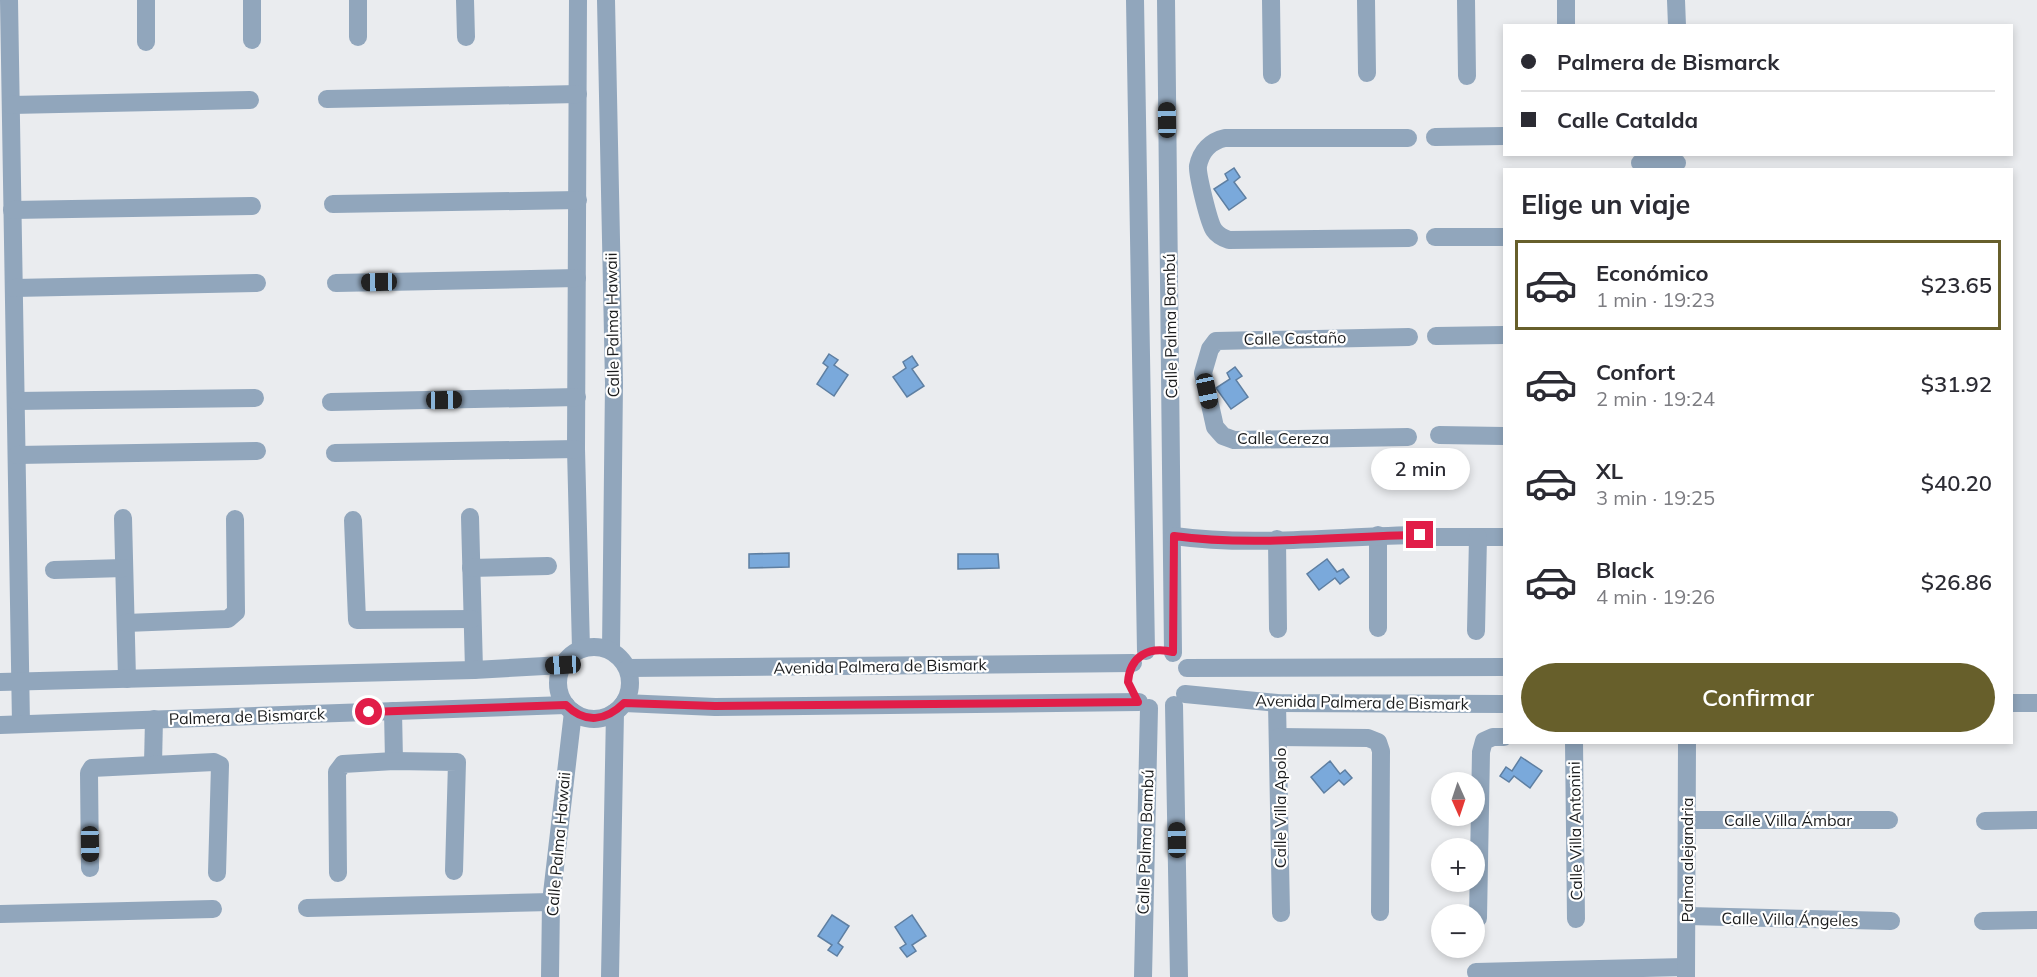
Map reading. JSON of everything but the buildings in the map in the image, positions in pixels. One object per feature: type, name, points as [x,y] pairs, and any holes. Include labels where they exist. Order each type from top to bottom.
[{"type":"street","points":[[9,0],[21,724]]},
{"type":"street","points":[[146,0],[146,42]]},
{"type":"street","points":[[252,0],[252,39]]},
{"type":"street","points":[[357,0],[358,37]]},
{"type":"street","points":[[465,0],[466,37]]},
{"type":"street","name":"Calle Palma Hawaii","points":[[578,0],[576,449],[581,649]]},
{"type":"street","name":"Calle Palma Hawaii","points":[[606,0],[614,383],[611,650]]},
{"type":"street","name":"Calle Palma Bambú","points":[[1135,0],[1139,657]]},
{"type":"street","name":"Calle Palma Bambú","points":[[1166,0],[1174,536],[1173,652]]},
{"type":"street","points":[[1271,0],[1272,75]]},
{"type":"street","points":[[1366,0],[1367,74]]},
{"type":"street","points":[[1466,0],[1467,76]]},
{"type":"street","points":[[1566,0],[1566,24]]},
{"type":"street","points":[[1676,0],[1677,24]]},
{"type":"street","points":[[327,99],[578,94]]},
{"type":"street","points":[[11,105],[250,100]]},
{"type":"street","points":[[1435,137],[1503,136]]},
{"type":"street","points":[[1408,138],[1225,138],[1214,140],[1207,147],[1197,167],[1212,228],[1219,236],[1229,240],[1409,238]]},
{"type":"street","points":[[1639,162],[1677,162]]},
{"type":"street","points":[[1168,167],[1197,167]]},
{"type":"street","points":[[333,204],[578,200]]},
{"type":"street","points":[[12,210],[252,206]]},
{"type":"street","points":[[1435,237],[1503,237]]},
{"type":"street","points":[[336,283],[577,278]]},
{"type":"street","points":[[14,288],[257,283]]},
{"type":"street","points":[[1436,336],[1503,335]]},
{"type":"street","name":"Calle Castaño","points":[[1203,373],[1209,349],[1216,341],[1409,337]]},
{"type":"street","points":[[1170,373],[1203,373]]},
{"type":"street","name":"Calle Cereza","points":[[1203,373],[1215,427],[1223,436],[1234,440],[1408,437]]},
{"type":"street","points":[[331,402],[577,397]]},
{"type":"street","points":[[16,401],[255,398]]},
{"type":"street","points":[[1439,435],[1503,436]]},
{"type":"street","points":[[335,453],[576,449]]},
{"type":"street","points":[[17,455],[257,451]]},
{"type":"street","points":[[470,517],[474,670]]},
{"type":"street","points":[[123,518],[127,679]]},
{"type":"street","points":[[126,623],[233,617],[236,612],[235,519]]},
{"type":"street","points":[[353,520],[357,620],[472,619]]},
{"type":"street","points":[[1174,536],[1194,539],[1378,536],[1503,537]]},
{"type":"street","points":[[1378,536],[1378,628]]},
{"type":"street","points":[[1476,630],[1478,537]]},
{"type":"street","points":[[1277,539],[1278,629]]},
{"type":"street","points":[[471,568],[548,566]]},
{"type":"street","points":[[54,570],[124,568]]},
{"type":"street","points":[[610,977],[620,708],[631,680],[628,668],[611,650],[596,646],[581,649],[570,656],[563,665],[559,686],[570,709],[594,719],[620,708],[715,706],[1144,705],[1162,709],[1179,699],[1188,681],[1187,668],[1173,652],[1160,649],[1139,657],[1128,682],[1144,705]]},
{"type":"street","name":"Avenida Palmera de Bismark","points":[[628,668],[1139,657]]},
{"type":"street","points":[[0,682],[474,670],[563,665]]},
{"type":"street","name":"Avenida Palmera de Bismark","points":[[1187,668],[1503,667]]},
{"type":"street","name":"Calle Palma Bambú","points":[[1179,699],[1179,977]]},
{"type":"street","name":"Avenida Palmera de Bismark","points":[[1179,699],[1277,703],[1503,704]]},
{"type":"street","name":"Calle Villa Apolo","points":[[1277,703],[1281,913]]},
{"type":"street","points":[[2013,704],[2037,703]]},
{"type":"street","name":"Calle Palma Bambú","points":[[1143,977],[1144,705]]},
{"type":"street","name":"Calle Palma Hawaii","points":[[550,977],[551,902],[570,709]]},
{"type":"street","name":"Palmera de Bismarck","points":[[0,725],[393,711],[570,709]]},
{"type":"street","points":[[393,711],[394,761]]},
{"type":"street","points":[[153,764],[154,719]]},
{"type":"street","points":[[1279,737],[1368,738],[1378,742],[1381,752],[1380,912]]},
{"type":"street","points":[[1478,904],[1481,752],[1484,741],[1493,737],[1503,737]]},
{"type":"street","name":"Calle Villa Antonini","points":[[1574,744],[1576,919]]},
{"type":"street","name":"Palma alejandria","points":[[1686,972],[1687,744]]},
{"type":"street","points":[[338,873],[336,772],[343,764],[394,761],[457,762],[454,871]]},
{"type":"street","points":[[90,868],[89,773],[92,768],[214,762],[220,765],[217,873]]},
{"type":"street","name":"Calle Villa Ámbar","points":[[1687,820],[1889,820]]},
{"type":"street","points":[[1985,821],[2037,820]]},
{"type":"street","points":[[307,908],[551,902]]},
{"type":"street","points":[[0,914],[213,909]]},
{"type":"street","name":"Calle Villa Ángeles","points":[[1688,916],[1892,921]]},
{"type":"street","points":[[1983,921],[2037,920]]},
{"type":"street","points":[[1476,972],[1686,972]]},
{"type":"water","points":[[1234,168],[1240,177],[1234,182],[1246,198],[1229,210],[1214,189],[1228,180],[1225,174]]},
{"type":"water","points":[[829,354],[838,360],[834,365],[848,375],[834,396],[817,384],[828,367],[823,363]]},
{"type":"water","points":[[912,356],[918,365],[912,369],[924,386],[907,397],[893,377],[906,368],[903,362]]},
{"type":"water","points":[[1235,367],[1242,376],[1236,380],[1248,397],[1231,409],[1216,388],[1230,379],[1227,373]]},
{"type":"water","points":[[789,553],[789,567],[749,568],[749,554]]},
{"type":"water","points":[[958,554],[998,554],[999,568],[958,569]]},
{"type":"water","points":[[1327,559],[1337,572],[1343,569],[1349,577],[1340,584],[1335,578],[1319,590],[1307,574]]},
{"type":"water","points":[[1521,757],[1542,771],[1530,788],[1514,776],[1509,782],[1500,776],[1506,767],[1512,771]]},
{"type":"water","points":[[1330,761],[1340,774],[1345,770],[1352,778],[1344,785],[1339,780],[1324,793],[1311,777]]},
{"type":"water","points":[[832,915],[849,926],[838,943],[843,947],[837,956],[828,950],[832,945],[818,936]]},
{"type":"water","points":[[912,915],[926,936],[912,945],[916,951],[907,957],[900,948],[906,944],[895,927]]},
{"type":"route","points":[[369,712],[566,705],[573,712],[594,719],[615,712],[624,703],[715,706],[1138,702],[1128,682],[1132,663],[1146,651],[1160,649],[1173,652],[1174,536],[1194,539],[1277,539],[1420,535]]}]
